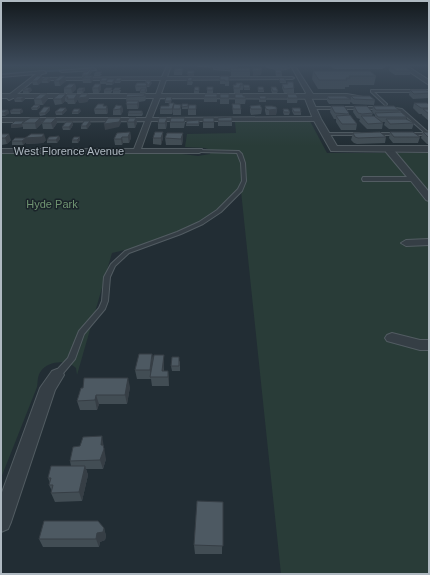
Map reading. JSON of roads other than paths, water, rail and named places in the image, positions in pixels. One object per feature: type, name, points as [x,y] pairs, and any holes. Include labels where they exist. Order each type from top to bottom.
[{"type":"street","points":[[1,104],[15,93]]},
{"type":"street","points":[[137,150],[158,93]]},
{"type":"street","points":[[301,93],[307,96],[317,119],[334,150],[429,149]]},
{"type":"street","points":[[307,96],[310,94],[309,93]]},
{"type":"street","points":[[1,96],[360,97]]},
{"type":"street","points":[[1,120],[317,119]]},
{"type":"street","points":[[389,150],[429,198]]},
{"type":"street","name":"West Florence Avenue","points":[[1,151],[199,151]]},
{"type":"street","points":[[366,179],[413,178]]},
{"type":"street","points":[[406,242],[429,242]]},
{"type":"street","points":[[392,338],[420,345],[429,345]]},
{"type":"street","points":[[1,522],[48,388],[57,375]]},
{"type":"lane","points":[[374,93],[386,105]]},
{"type":"lane","points":[[312,108],[399,109],[428,134]]},
{"type":"lane","points":[[325,134],[365,134]]},
{"type":"lane","points":[[372,134],[428,134]]},
{"type":"lane","points":[[57,375],[71,359],[81,333],[102,309],[105,301],[107,277],[116,262],[128,252],[163,240],[201,223],[219,211],[241,188],[245,174],[239,153],[229,151],[199,151]]},
{"type":"park label","name":"Hyde Park","points":[[52,204]]}]
